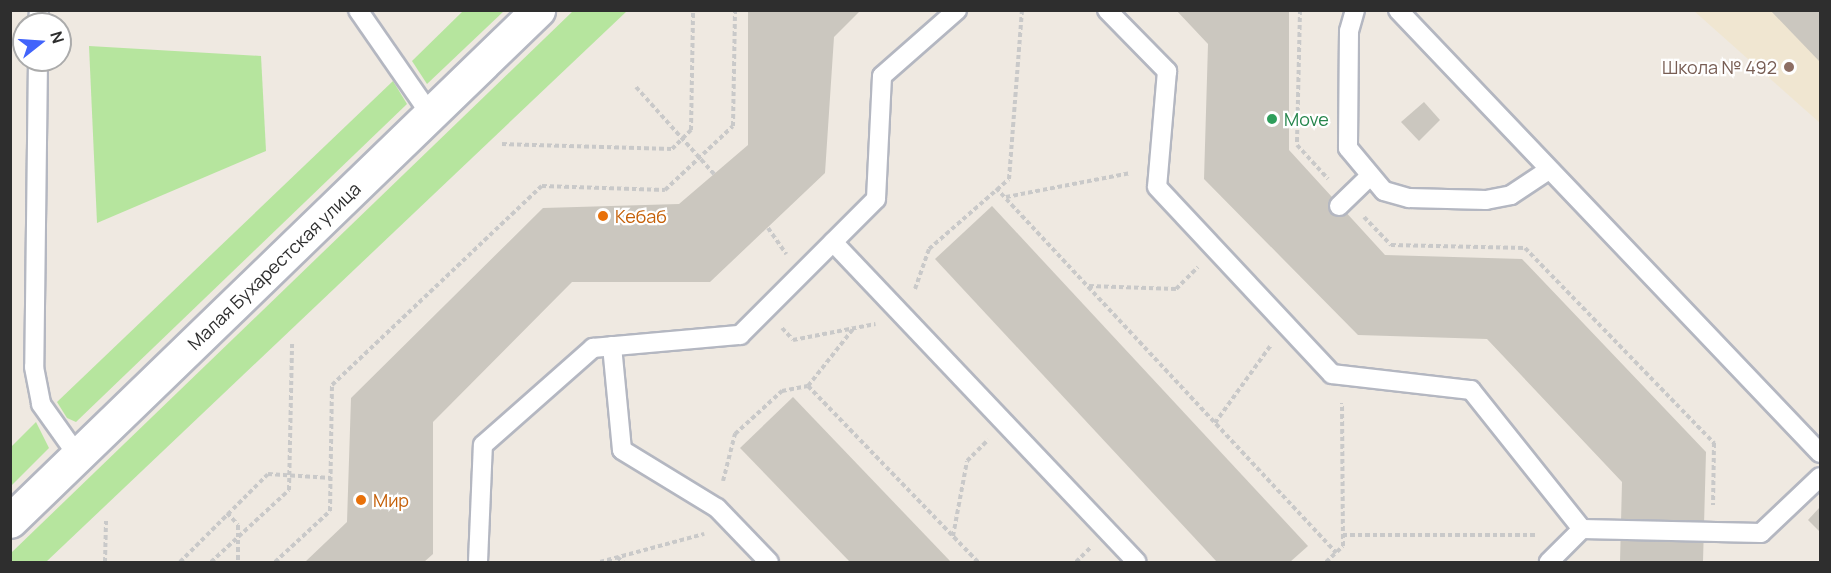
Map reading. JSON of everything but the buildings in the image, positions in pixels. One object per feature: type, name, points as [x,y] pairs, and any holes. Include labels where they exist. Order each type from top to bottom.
[{"type":"street","name":"Малая Бухарестская улица","points":[[10,521],[538,10]]},
{"type":"lane","points":[[358,10],[430,114]]},
{"type":"lane","points":[[478,562],[483,445],[593,348],[740,335],[876,199],[882,76],[957,10]]},
{"type":"lane","points":[[1107,10],[1167,71],[1156,187],[1332,374],[1471,390],[1579,532]]},
{"type":"lane","points":[[1355,10],[1349,31],[1346,133],[1355,162],[1369,177],[1396,196],[1486,200],[1512,195],[1547,171]]},
{"type":"lane","points":[[1398,10],[1547,171],[1821,453]]},
{"type":"lane","points":[[38,72],[34,367],[41,404],[78,456]]},
{"type":"lane","points":[[1343,202],[1369,177]]},
{"type":"lane","points":[[833,242],[1137,562]]},
{"type":"lane","points":[[612,346],[622,450],[717,508],[769,562]]},
{"type":"lane","points":[[1549,562],[1579,532],[1761,533],[1821,477]]},
{"type":"path","points":[[502,144],[672,149],[691,130],[693,10]]},
{"type":"path","points":[[275,562],[330,511],[332,385],[542,186],[665,190],[733,126],[735,10]]},
{"type":"path","points":[[766,309],[793,340],[906,318],[928,249],[1009,179],[1022,10]]},
{"type":"path","points":[[1300,10],[1297,146],[1343,202],[1391,245],[1525,248],[1714,443],[1712,533]]},
{"type":"path","points":[[636,87],[714,174]]},
{"type":"path","points":[[1005,197],[1158,168]]},
{"type":"path","points":[[996,188],[1336,553]]},
{"type":"path","points":[[1088,286],[1176,289],[1215,249]]},
{"type":"path","points":[[1215,423],[1286,325]]},
{"type":"path","points":[[717,508],[735,434],[782,391],[808,386],[854,328]]},
{"type":"path","points":[[211,562],[289,490],[292,344]]},
{"type":"path","points":[[1326,562],[1336,553],[1343,535],[1342,376]]},
{"type":"path","points":[[808,386],[978,562]]},
{"type":"path","points":[[953,536],[967,461],[1005,423]]},
{"type":"path","points":[[180,562],[268,474],[331,478]]},
{"type":"path","points":[[227,513],[238,525],[238,562]]},
{"type":"path","points":[[105,562],[106,521]]},
{"type":"path","points":[[600,562],[734,527]]},
{"type":"path","points":[[1343,535],[1579,532]]},
{"type":"path","points":[[617,557],[623,562]]},
{"type":"shaded area","name":"Школа № 492","points":[[1694,11],[1820,11],[1820,123]]},
{"type":"green space","points":[[463,11],[504,11],[427,84],[412,61]]},
{"type":"green space","points":[[573,11],[627,11],[46,562],[11,562],[11,553]]},
{"type":"green space","points":[[89,46],[261,56],[266,151],[97,223]]},
{"type":"green space","points":[[393,81],[407,104],[76,422],[67,418],[57,402]]},
{"type":"green space","points":[[36,422],[49,448],[11,486],[11,447]]},
{"type":"place","name":"Школа № 492","points":[[1789,67]]},
{"type":"place","name":"Move","points":[[1272,119]]},
{"type":"place","name":"Кебаб","points":[[603,216]]},
{"type":"place","name":"Мир","points":[[361,500]]}]
